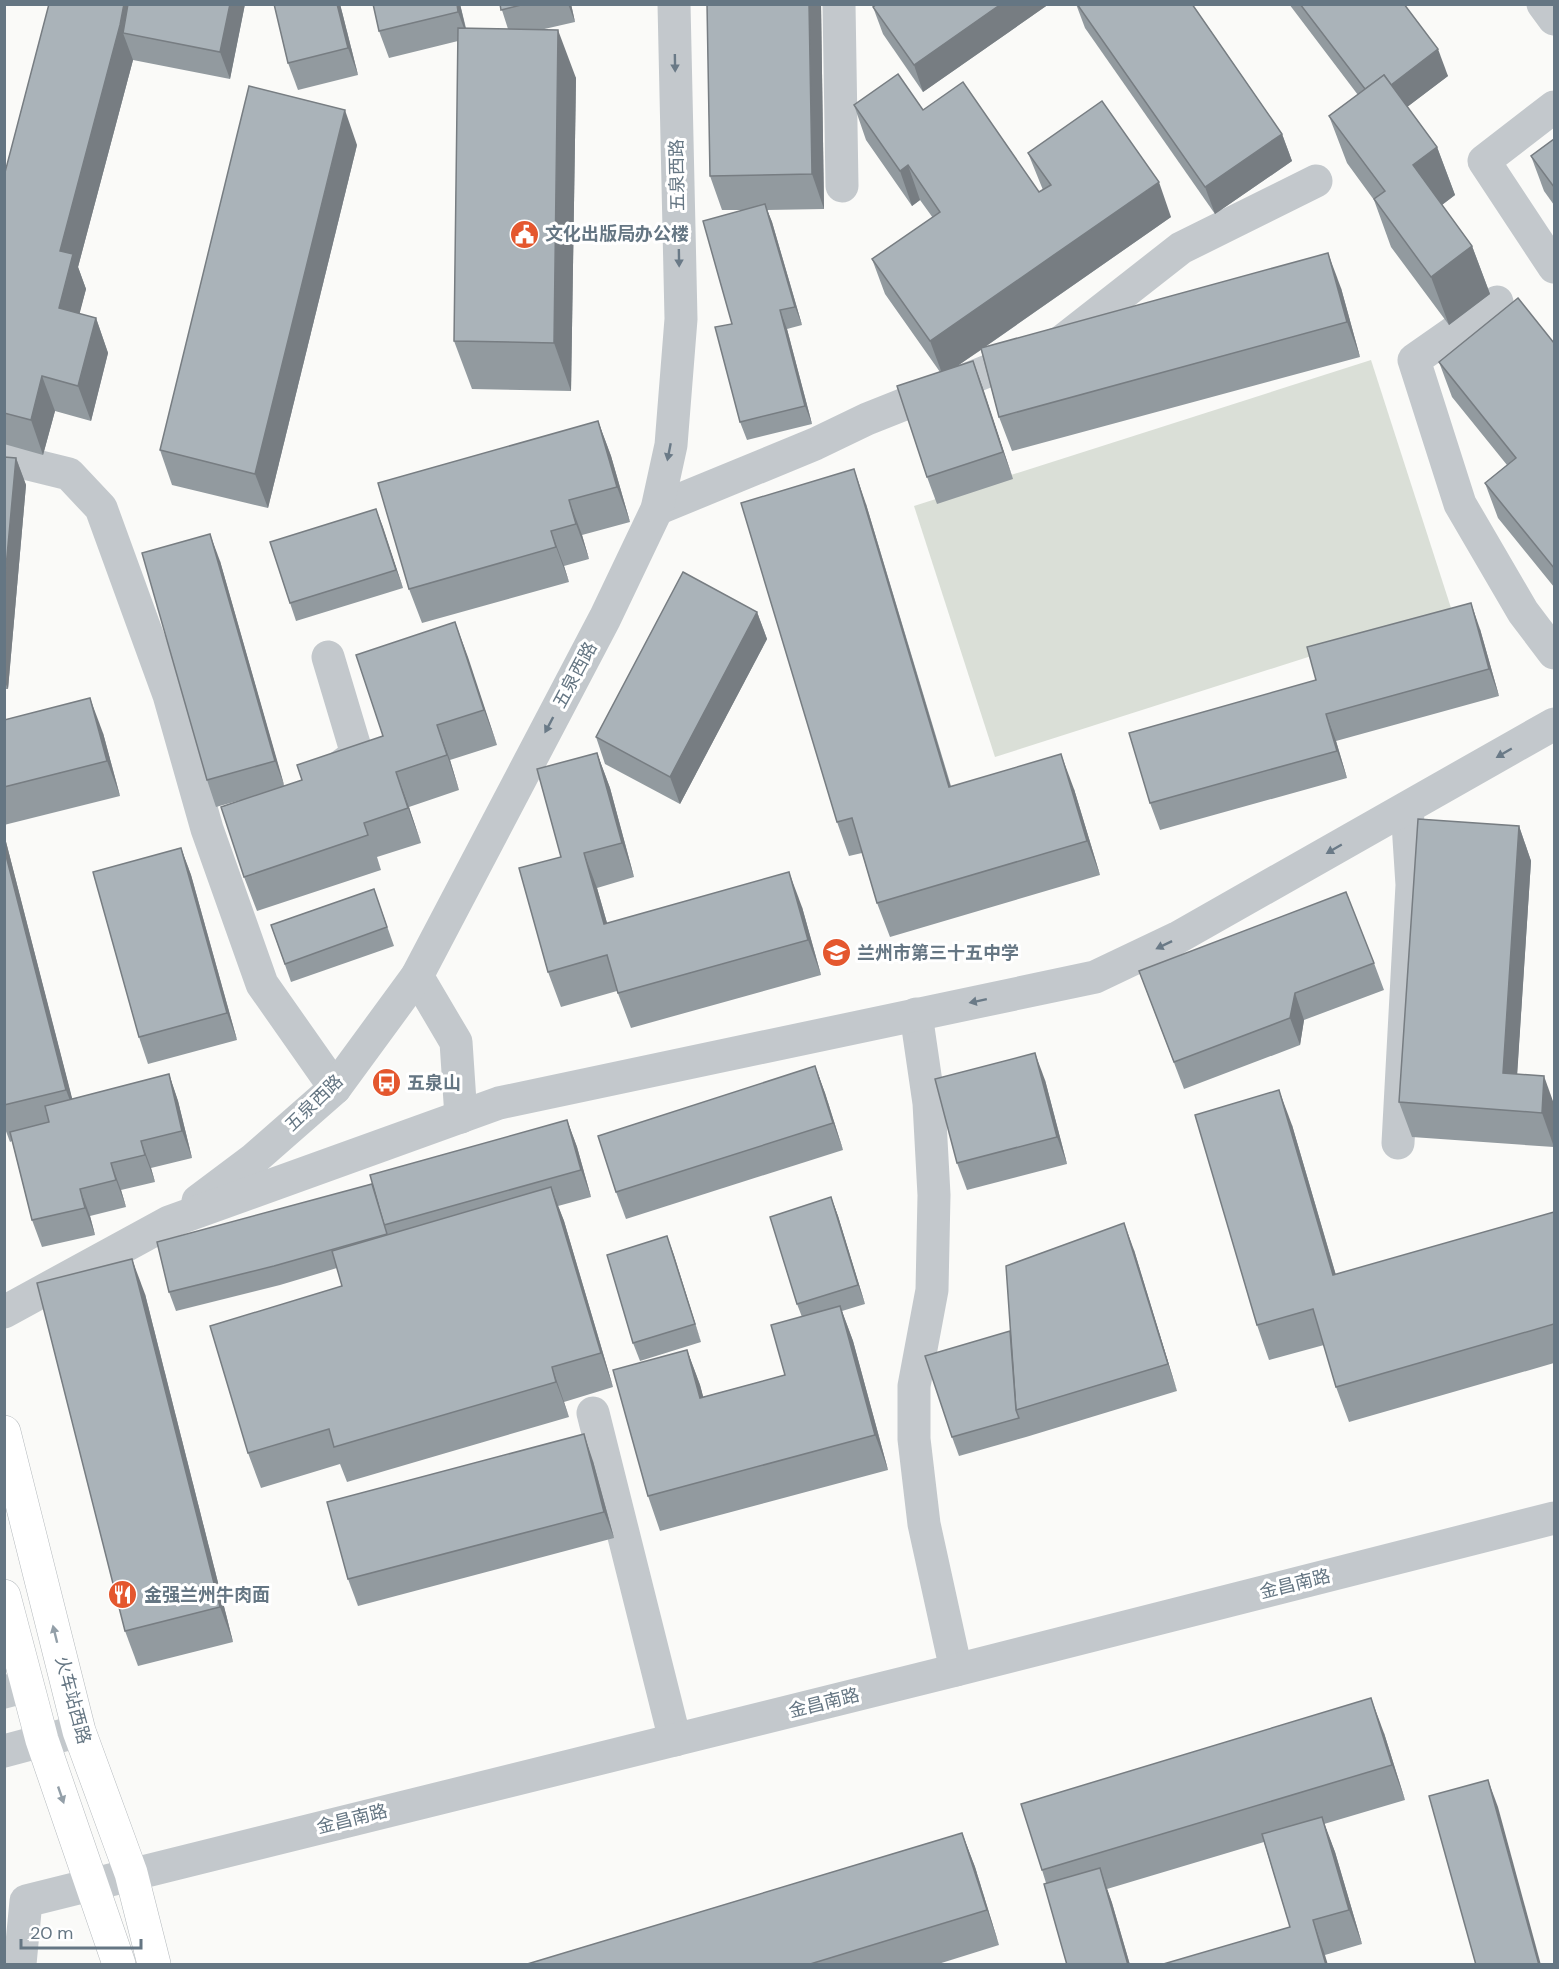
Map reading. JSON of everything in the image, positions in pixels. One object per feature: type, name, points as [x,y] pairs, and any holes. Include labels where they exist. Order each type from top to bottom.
[{"type":"main road","name":"火车站西路","points":[[4,1432],[79,1731],[131,1873],[153,1960]]},
{"type":"main road","points":[[4,1596],[16,1689],[42,1740],[120,1965]]},
{"type":"street","name":"五泉西路","points":[[169,1222],[254,1159],[335,1088],[417,976],[605,618],[657,509],[671,445],[681,319],[674,4]]},
{"type":"street","points":[[839,4],[842,186]]},
{"type":"street","points":[[1543,4],[1554,19]]},
{"type":"street","points":[[1554,107],[1484,161],[1554,267]]},
{"type":"street","points":[[657,509],[815,444],[867,419],[1061,342],[1181,248],[1316,181]]},
{"type":"street","points":[[1497,302],[1414,360],[1460,504],[1523,612],[1554,653]]},
{"type":"street","points":[[4,458],[69,474],[101,508],[169,695],[207,829],[262,984],[335,1088]]},
{"type":"street","points":[[304,795],[357,754],[328,657]]},
{"type":"street","points":[[4,1312],[169,1222],[499,1103],[1095,977],[1178,938],[1554,724]]},
{"type":"street","points":[[1398,1143],[1412,885],[1407,808]]},
{"type":"street","points":[[207,829],[241,820]]},
{"type":"street","points":[[417,976],[456,1042],[462,1117]]},
{"type":"street","points":[[916,1014],[929,1103],[934,1195],[932,1290],[914,1386],[914,1439],[924,1524],[956,1670]]},
{"type":"street","points":[[593,1413],[675,1740]]},
{"type":"street","name":"金昌南路","points":[[20,1965],[26,1900],[956,1670],[1554,1518]]},
{"type":"street","points":[[4,1751],[79,1731]]},
{"type":"street","points":[[120,1965],[153,1960]]},
{"type":"shaded area","points":[[1371,360],[1452,611],[995,757],[914,506]]},
{"type":"building","points":[[49,4],[124,4],[60,251],[73,254],[59,308],[96,318],[78,386],[42,376],[31,420],[4,413],[4,176]]},
{"type":"building","points":[[128,4],[230,4],[220,52],[123,33]]},
{"type":"building","points":[[274,4],[337,4],[348,48],[288,63]]},
{"type":"building","points":[[373,4],[457,4],[458,12],[379,31]]},
{"type":"building","points":[[500,4],[525,4],[501,10]]},
{"type":"building","points":[[707,4],[809,4],[812,174],[710,176]]},
{"type":"building","points":[[877,4],[1001,4],[914,65],[873,7]]},
{"type":"building","points":[[1077,4],[1192,4],[1282,134],[1205,187]]},
{"type":"building","points":[[1300,4],[1404,4],[1438,49],[1391,85],[1384,75],[1365,89]]},
{"type":"building","name":"文化出版局办公楼","points":[[458,28],[558,30],[554,343],[454,341]]},
{"type":"building","points":[[898,74],[923,110],[963,82],[1039,192],[1051,185],[1028,153],[1102,101],[1159,182],[930,341],[872,259],[940,212],[908,165],[900,171],[854,105]]},
{"type":"building","points":[[1384,75],[1437,147],[1413,165],[1472,246],[1431,277],[1374,199],[1385,191],[1329,116]]},
{"type":"building","points":[[249,86],[345,110],[255,474],[160,450]]},
{"type":"building","points":[[1554,139],[1554,187],[1531,156]]},
{"type":"building","points":[[765,204],[795,307],[780,310],[805,406],[740,422],[715,327],[732,324],[703,221]]},
{"type":"building","points":[[1328,253],[1347,322],[999,417],[981,348]]},
{"type":"building","points":[[1518,298],[1554,343],[1554,568],[1485,483],[1516,458],[1439,362]]},
{"type":"building","points":[[973,361],[1003,452],[927,477],[897,386]]},
{"type":"building","points":[[598,421],[617,487],[569,500],[576,524],[551,531],[556,547],[409,589],[378,483]]},
{"type":"building","points":[[4,457],[16,458],[4,589]]},
{"type":"building","points":[[854,469],[949,787],[1061,754],[1087,841],[877,903],[852,818],[837,822],[741,503]]},
{"type":"building","points":[[376,509],[396,570],[290,603],[270,542]]},
{"type":"building","points":[[210,534],[275,761],[207,780],[142,553]]},
{"type":"building","points":[[683,572],[757,612],[670,777],[596,737]]},
{"type":"building","points":[[1471,603],[1489,669],[1326,714],[1337,751],[1150,803],[1129,733],[1316,680],[1307,647]]},
{"type":"building","points":[[455,622],[484,710],[437,725],[447,755],[396,772],[408,808],[364,823],[368,835],[244,877],[221,807],[302,780],[297,765],[383,736],[356,655]]},
{"type":"building","points":[[90,698],[107,761],[4,787],[4,720]]},
{"type":"building","points":[[597,753],[622,843],[584,853],[604,924],[789,872],[808,940],[618,993],[607,955],[548,972],[519,868],[561,857],[537,769]]},
{"type":"building","points":[[1418,819],[1519,826],[1503,1073],[1544,1076],[1542,1113],[1399,1102]]},
{"type":"building","points":[[4,848],[66,1090],[4,1105]]},
{"type":"building","points":[[181,848],[227,1013],[139,1037],[93,872]]},
{"type":"building","points":[[374,889],[387,927],[285,964],[271,925]]},
{"type":"building","points":[[1346,892],[1374,963],[1295,993],[1290,1018],[1174,1062],[1139,971]]},
{"type":"building","points":[[1035,1053],[1057,1137],[957,1163],[935,1079]]},
{"type":"building","points":[[815,1066],[833,1123],[616,1192],[598,1136]]},
{"type":"building","points":[[169,1074],[182,1131],[141,1141],[145,1155],[111,1163],[116,1180],[80,1189],[85,1208],[32,1220],[10,1132],[49,1122],[45,1106]]},
{"type":"building","points":[[1279,1090],[1333,1275],[1554,1212],[1554,1324],[1336,1387],[1313,1309],[1257,1325],[1195,1115]]},
{"type":"building","points":[[567,1120],[581,1170],[384,1225],[370,1175]]},
{"type":"building","points":[[372,1184],[387,1234],[274,1266],[169,1292],[157,1242]]},
{"type":"building","points":[[551,1187],[601,1353],[552,1367],[556,1382],[334,1447],[329,1429],[248,1453],[210,1326],[342,1286],[332,1251]]},
{"type":"building","points":[[831,1197],[858,1285],[797,1304],[770,1217]]},
{"type":"building","points":[[1124,1223],[1168,1364],[1016,1410],[1006,1266]]},
{"type":"building","points":[[667,1236],[695,1324],[633,1343],[607,1255]]},
{"type":"building","points":[[132,1259],[220,1607],[125,1631],[37,1283]]},
{"type":"building","points":[[840,1306],[875,1435],[648,1496],[613,1370],[687,1350],[700,1398],[785,1375],[771,1325]]},
{"type":"building","points":[[1010,1331],[1016,1410],[1019,1418],[952,1437],[925,1356]]},
{"type":"building","points":[[584,1434],[604,1512],[348,1579],[327,1502]]},
{"type":"building","points":[[1371,1698],[1392,1765],[1042,1870],[1021,1804]]},
{"type":"building","points":[[1488,1780],[1539,1965],[1476,1965],[1429,1796]]},
{"type":"building","points":[[1322,1817],[1349,1910],[1313,1920],[1326,1965],[1160,1965],[1290,1927],[1262,1834]]},
{"type":"building","points":[[962,1833],[987,1910],[807,1965],[524,1965]]},
{"type":"building","points":[[1100,1868],[1128,1965],[1067,1965],[1044,1884]]},
{"type":"place","name":"文化出版局办公楼","points":[[524,234]]},
{"type":"place","name":"兰州市第三十五中学","points":[[836,953]]},
{"type":"place","name":"五泉山","points":[[386,1083]]},
{"type":"place","name":"金强兰州牛肉面","points":[[123,1595]]}]
